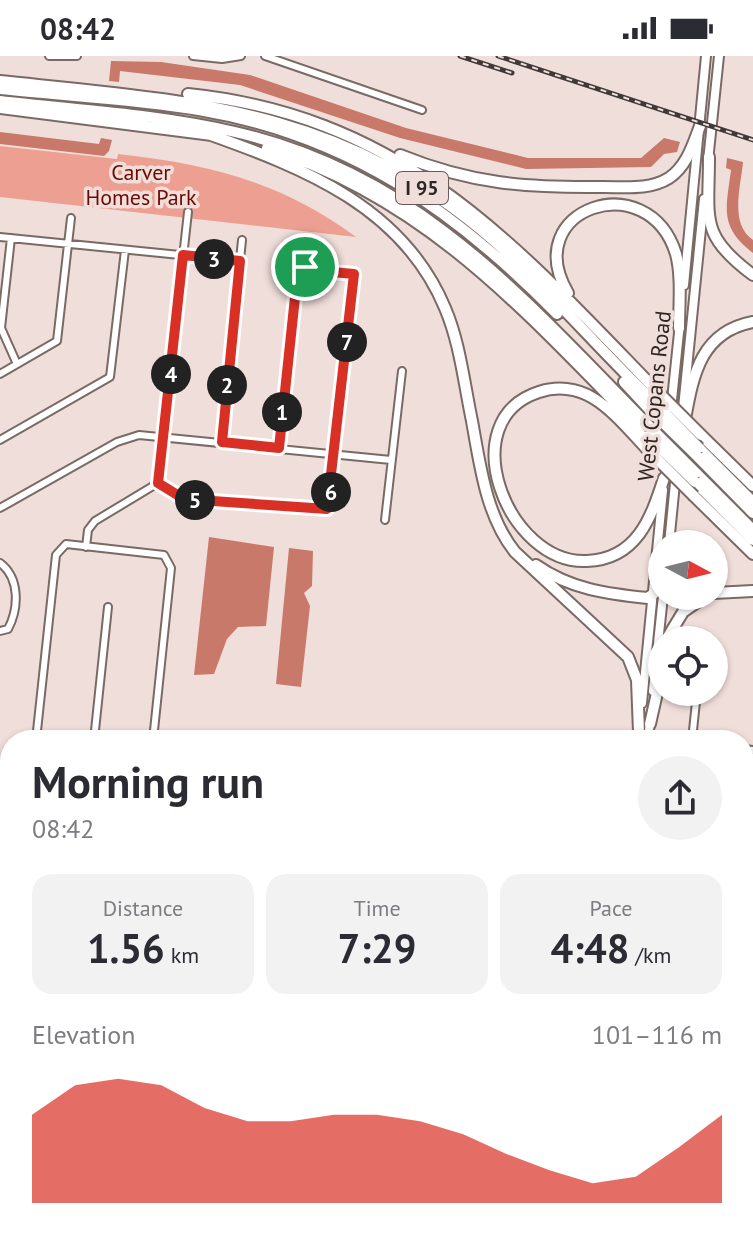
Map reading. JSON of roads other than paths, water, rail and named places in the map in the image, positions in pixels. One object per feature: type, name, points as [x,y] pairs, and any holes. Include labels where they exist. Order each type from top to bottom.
[{"type":"highway","name":"I 95","points":[[0,81],[209,104],[273,119],[351,149],[402,175],[449,206],[500,247],[651,405],[753,502]]},
{"type":"highway","points":[[0,89],[217,113],[289,133],[358,161],[424,198],[484,243],[651,405]]},
{"type":"highway","points":[[126,94],[163,92],[227,99],[290,113],[457,176],[508,186],[642,187],[662,182],[682,166],[700,126]]},
{"type":"highway","points":[[0,101],[227,130],[289,147],[365,180],[428,218],[472,250],[649,431]]},
{"type":"highway","name":"I 95","points":[[0,108],[208,134],[270,149],[330,172],[425,225],[495,282],[649,431],[753,540]]},
{"type":"highway","points":[[331,129],[401,163],[465,204],[517,248],[753,484]]},
{"type":"highway","points":[[208,134],[285,162],[341,191],[381,219],[413,254],[438,292],[452,328],[484,483],[496,518],[515,552],[631,661],[637,680],[638,730]]},
{"type":"highway","points":[[709,157],[712,233],[726,254],[753,275]]},
{"type":"highway","points":[[580,311],[559,275],[556,257],[560,241],[569,223],[583,211],[616,203],[651,218],[671,242],[678,268],[679,328]]},
{"type":"highway","points":[[679,448],[699,360],[719,336],[753,322]]},
{"type":"highway","points":[[664,478],[650,520],[636,540],[605,558],[576,561],[547,552],[522,528],[503,496],[494,457],[497,434],[511,410],[529,396],[555,389],[576,391],[597,400],[753,554]]},
{"type":"highway","points":[[698,452],[753,513]]},
{"type":"highway","points":[[696,478],[753,530]]},
{"type":"highway","points":[[496,518],[524,555],[563,581],[599,593],[648,595]]},
{"type":"highway","points":[[728,592],[753,591]]},
{"type":"highway","points":[[674,626],[688,610]]},
{"type":"highway","points":[[650,724],[654,706]]},
{"type":"main road","name":"West Copans Road","points":[[661,530],[706,56]]},
{"type":"main road","name":"West Copans Road","points":[[670,530],[716,91],[717,56]]},
{"type":"main road","name":"West Copans Road","points":[[639,730],[656,610]]},
{"type":"main road","name":"West Copans Road","points":[[649,730],[657,610]]},
{"type":"street","points":[[49,56],[77,56]]},
{"type":"street","points":[[193,56],[222,59],[241,56]]},
{"type":"street","points":[[265,56],[422,110]]},
{"type":"street","points":[[158,483],[188,212]]},
{"type":"street","points":[[0,374],[57,341],[71,218]]},
{"type":"street","points":[[0,237],[240,261]]},
{"type":"street","points":[[11,238],[1,328],[17,364]]},
{"type":"street","points":[[222,442],[242,240]]},
{"type":"street","points":[[0,440],[110,377],[125,250]]},
{"type":"street","points":[[158,483],[184,499],[327,509],[354,274],[298,269],[279,448]]},
{"type":"street","points":[[385,520],[402,371]]},
{"type":"street","points":[[0,508],[117,442],[139,435],[391,460]]},
{"type":"street","points":[[86,547],[88,530],[95,521],[158,483]]},
{"type":"street","points":[[37,730],[56,555],[60,547],[164,555],[168,559],[171,568],[154,730]]},
{"type":"street","points":[[0,563],[13,572],[15,582],[12,621],[4,630]]},
{"type":"street","points":[[95,730],[108,607]]},
{"type":"street","points":[[693,730],[696,706]]},
{"type":"railway","points":[[460,56],[512,73]]},
{"type":"railway","points":[[498,56],[753,140]]},
{"type":"park label","name":"Carver Homes Park","points":[[141,184]]}]
